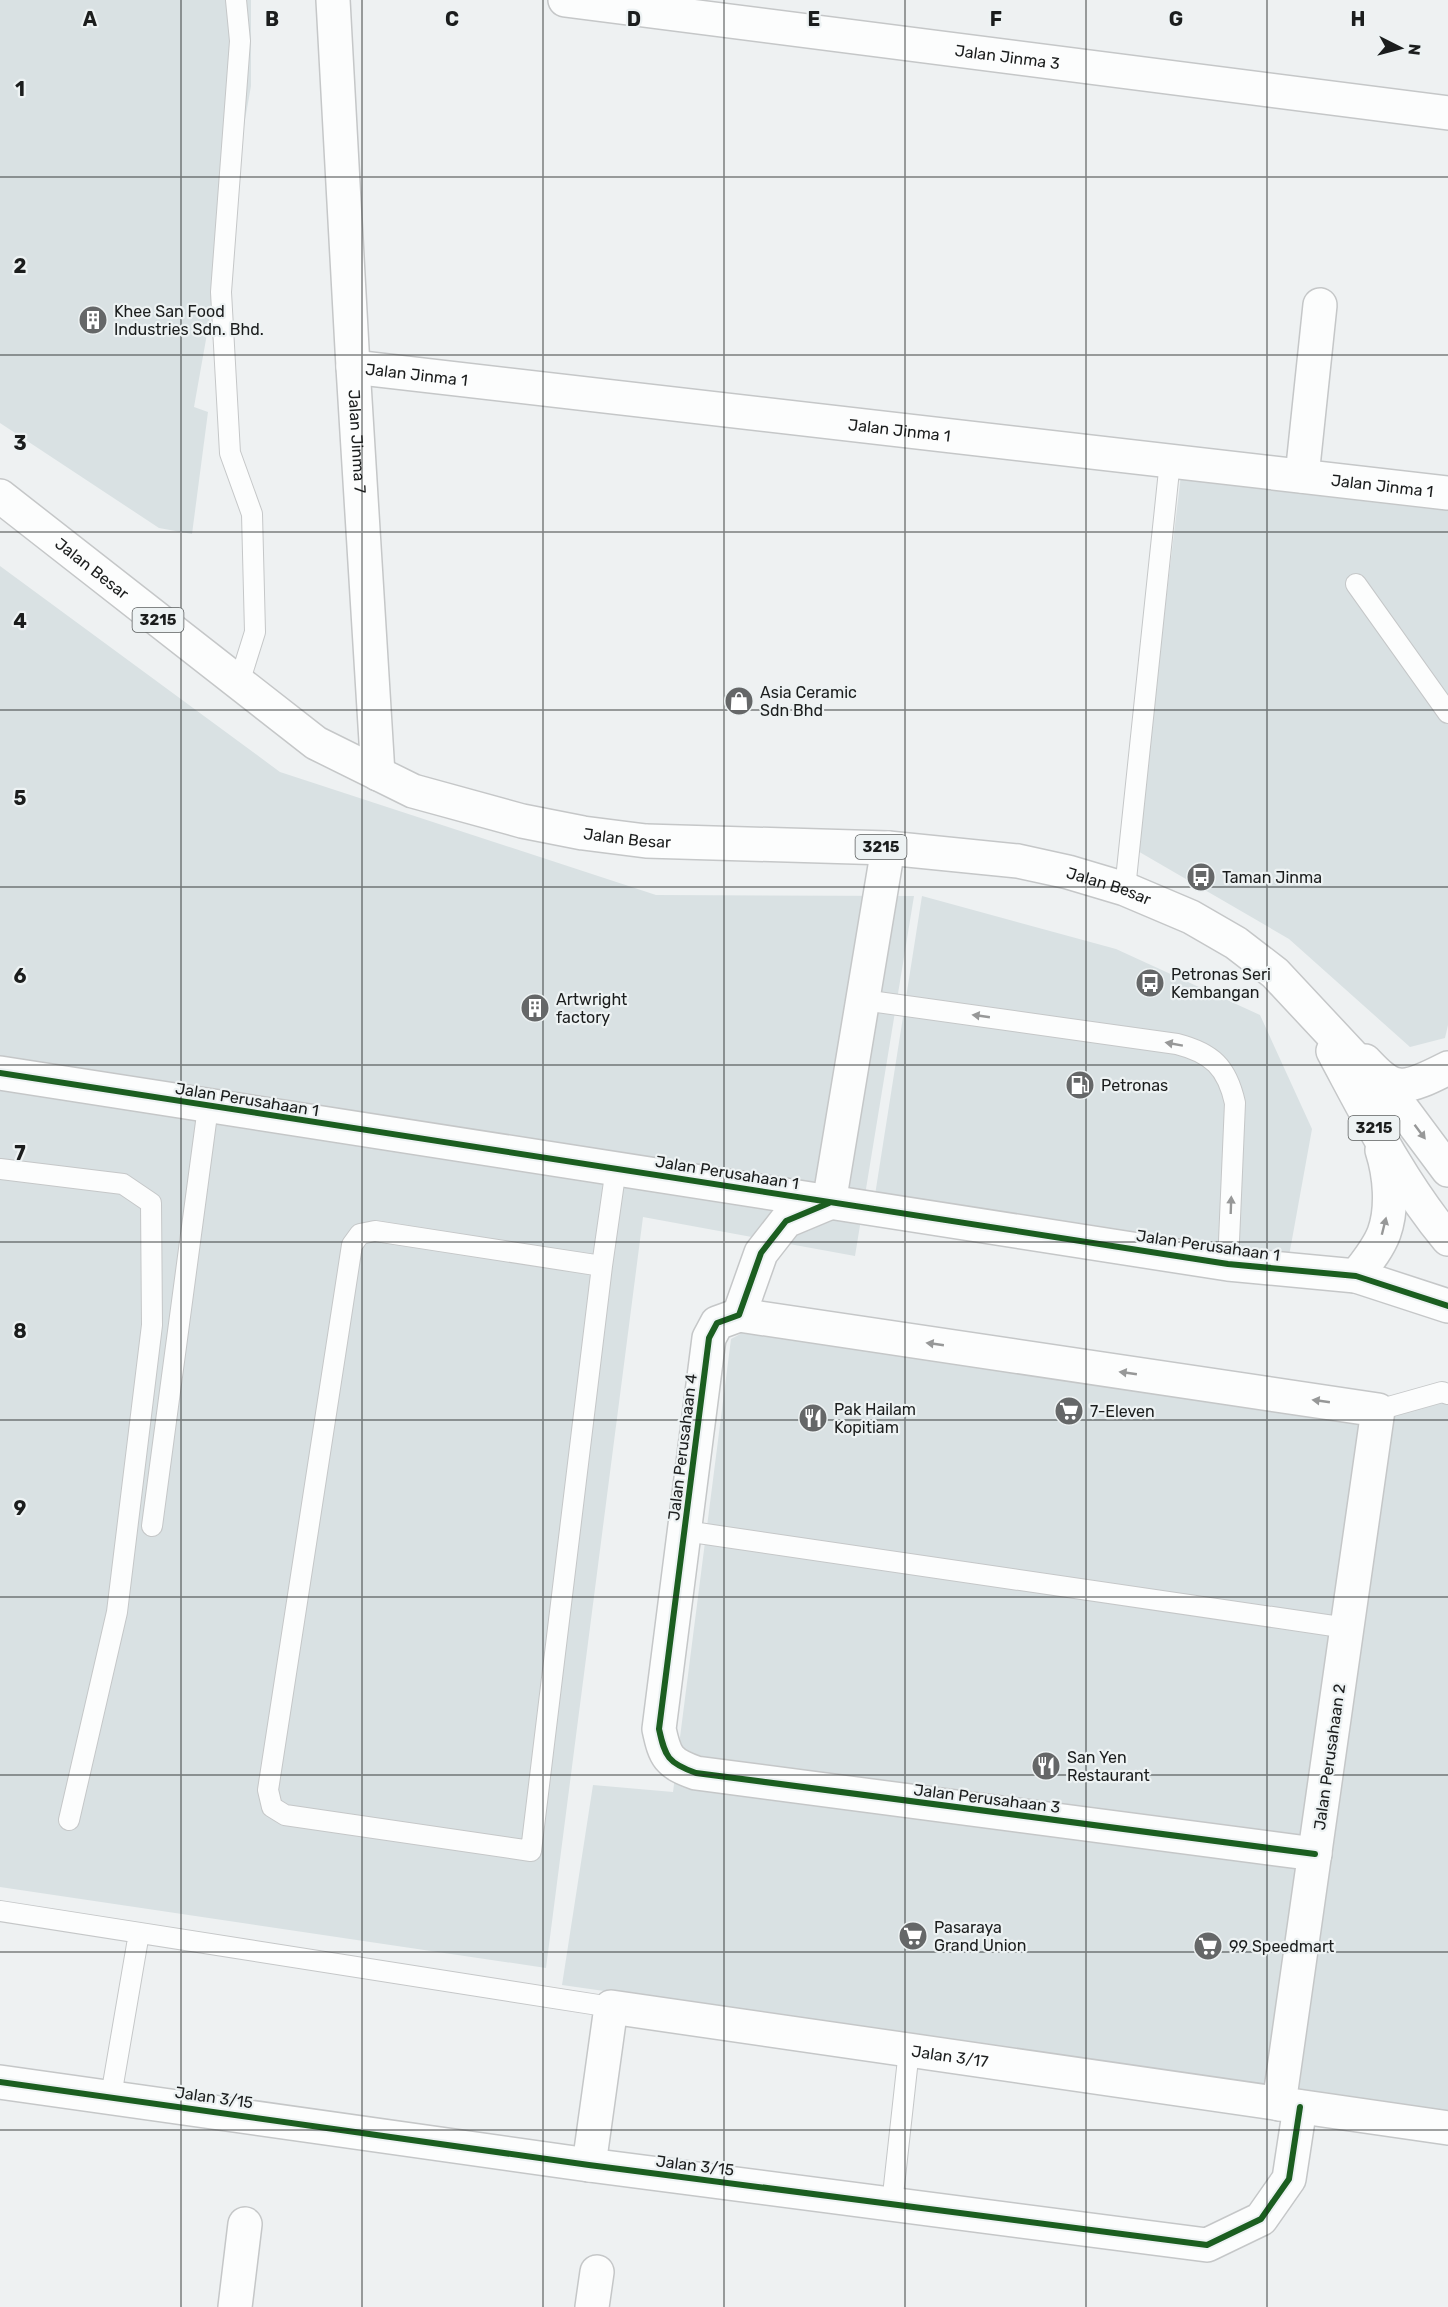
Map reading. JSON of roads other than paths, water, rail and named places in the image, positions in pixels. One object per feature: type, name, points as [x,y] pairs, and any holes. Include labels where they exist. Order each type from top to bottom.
[{"type":"street","name":"Jalan Jinma 7","points":[[333,0],[378,774]]},
{"type":"street","name":"Jalan Jinma 3","points":[[565,0],[1448,113]]},
{"type":"street","points":[[1302,477],[1320,304]]},
{"type":"street","name":"Jalan Jinma 1","points":[[353,367],[1448,493]]},
{"type":"street","name":"Jalan Besar","points":[[0,496],[316,743],[413,791],[522,821],[583,833],[646,841],[888,848],[1018,861],[1068,872],[1125,889],[1191,917],[1236,943],[1275,973],[1404,1112],[1448,1170]]},
{"type":"street","points":[[888,848],[829,1203],[786,1221],[761,1253],[739,1315],[1378,1410]]},
{"type":"street","name":"Jalan Besar","points":[[1311,1010],[1374,1129],[1427,1215],[1448,1239]]},
{"type":"street","points":[[1311,1010],[1382,1078],[1399,1085],[1424,1079],[1448,1068]]},
{"type":"street","name":"Jalan Perusahaan 1","points":[[0,1073],[1228,1264],[1356,1276],[1448,1306]]},
{"type":"street","points":[[1356,1276],[1370,1258],[1384,1233],[1388,1208],[1388,1168],[1374,1129]]},
{"type":"street","name":"Jalan Perusahaan 4","points":[[664,1751],[659,1729],[709,1338],[717,1323],[739,1315]]},
{"type":"street","name":"Jalan Perusahaan 2","points":[[1289,2105],[1315,1854],[1378,1410]]},
{"type":"street","name":"Jalan Perusahaan 3","points":[[664,1751],[678,1767],[696,1773],[1315,1854]]},
{"type":"street","points":[[590,2165],[611,2007]]},
{"type":"street","name":"Jalan 3/17","points":[[611,2007],[1448,2128]]},
{"type":"street","name":"Jalan 3/15","points":[[0,2082],[590,2165],[1207,2245],[1261,2219],[1289,2179],[1289,2105]]},
{"type":"street","points":[[235,2307],[245,2224]]},
{"type":"street","points":[[592,2307],[597,2272]]},
{"type":"lane","points":[[236,0],[240,41],[221,292],[230,453],[252,514],[255,632],[239,683]]},
{"type":"lane","points":[[1125,889],[1170,461]]},
{"type":"lane","points":[[1356,584],[1448,713]]},
{"type":"lane","points":[[863,1000],[1177,1044],[1196,1049],[1211,1058],[1223,1070],[1230,1083],[1235,1102],[1228,1264]]},
{"type":"lane","points":[[152,1526],[208,1107]]},
{"type":"lane","points":[[602,1266],[375,1231],[360,1234],[352,1245],[268,1790],[272,1807],[285,1815],[531,1851],[616,1168]]},
{"type":"lane","points":[[0,1170],[123,1184],[152,1203],[152,1325],[117,1612],[69,1820]]},
{"type":"lane","points":[[1378,1410],[1442,1392],[1448,1394]]},
{"type":"lane","points":[[685,1531],[1347,1628]]},
{"type":"lane","points":[[0,1911],[611,2007]]},
{"type":"lane","points":[[111,2096],[139,1933]]},
{"type":"lane","points":[[892,2204],[909,2050]]},
{"type":"place","name":"Khee San Food Industries Sdn. Bhd.","points":[[93,320]]},
{"type":"place","name":"Asia Ceramic Sdn Bhd","points":[[739,701]]},
{"type":"place","name":"Taman Jinma","points":[[1201,877]]},
{"type":"place","name":"Petronas Seri Kembangan","points":[[1150,983]]},
{"type":"place","name":"Artwright factory","points":[[535,1008]]},
{"type":"place","name":"Petronas","points":[[1080,1085]]},
{"type":"place","name":"7-Eleven","points":[[1069,1411]]},
{"type":"place","name":"Pak Hailam Kopitiam","points":[[813,1418]]},
{"type":"place","name":"San Yen Restaurant","points":[[1046,1766]]},
{"type":"place","name":"Pasaraya Grand Union","points":[[913,1936]]},
{"type":"place","name":"99 Speedmart","points":[[1208,1946]]}]
